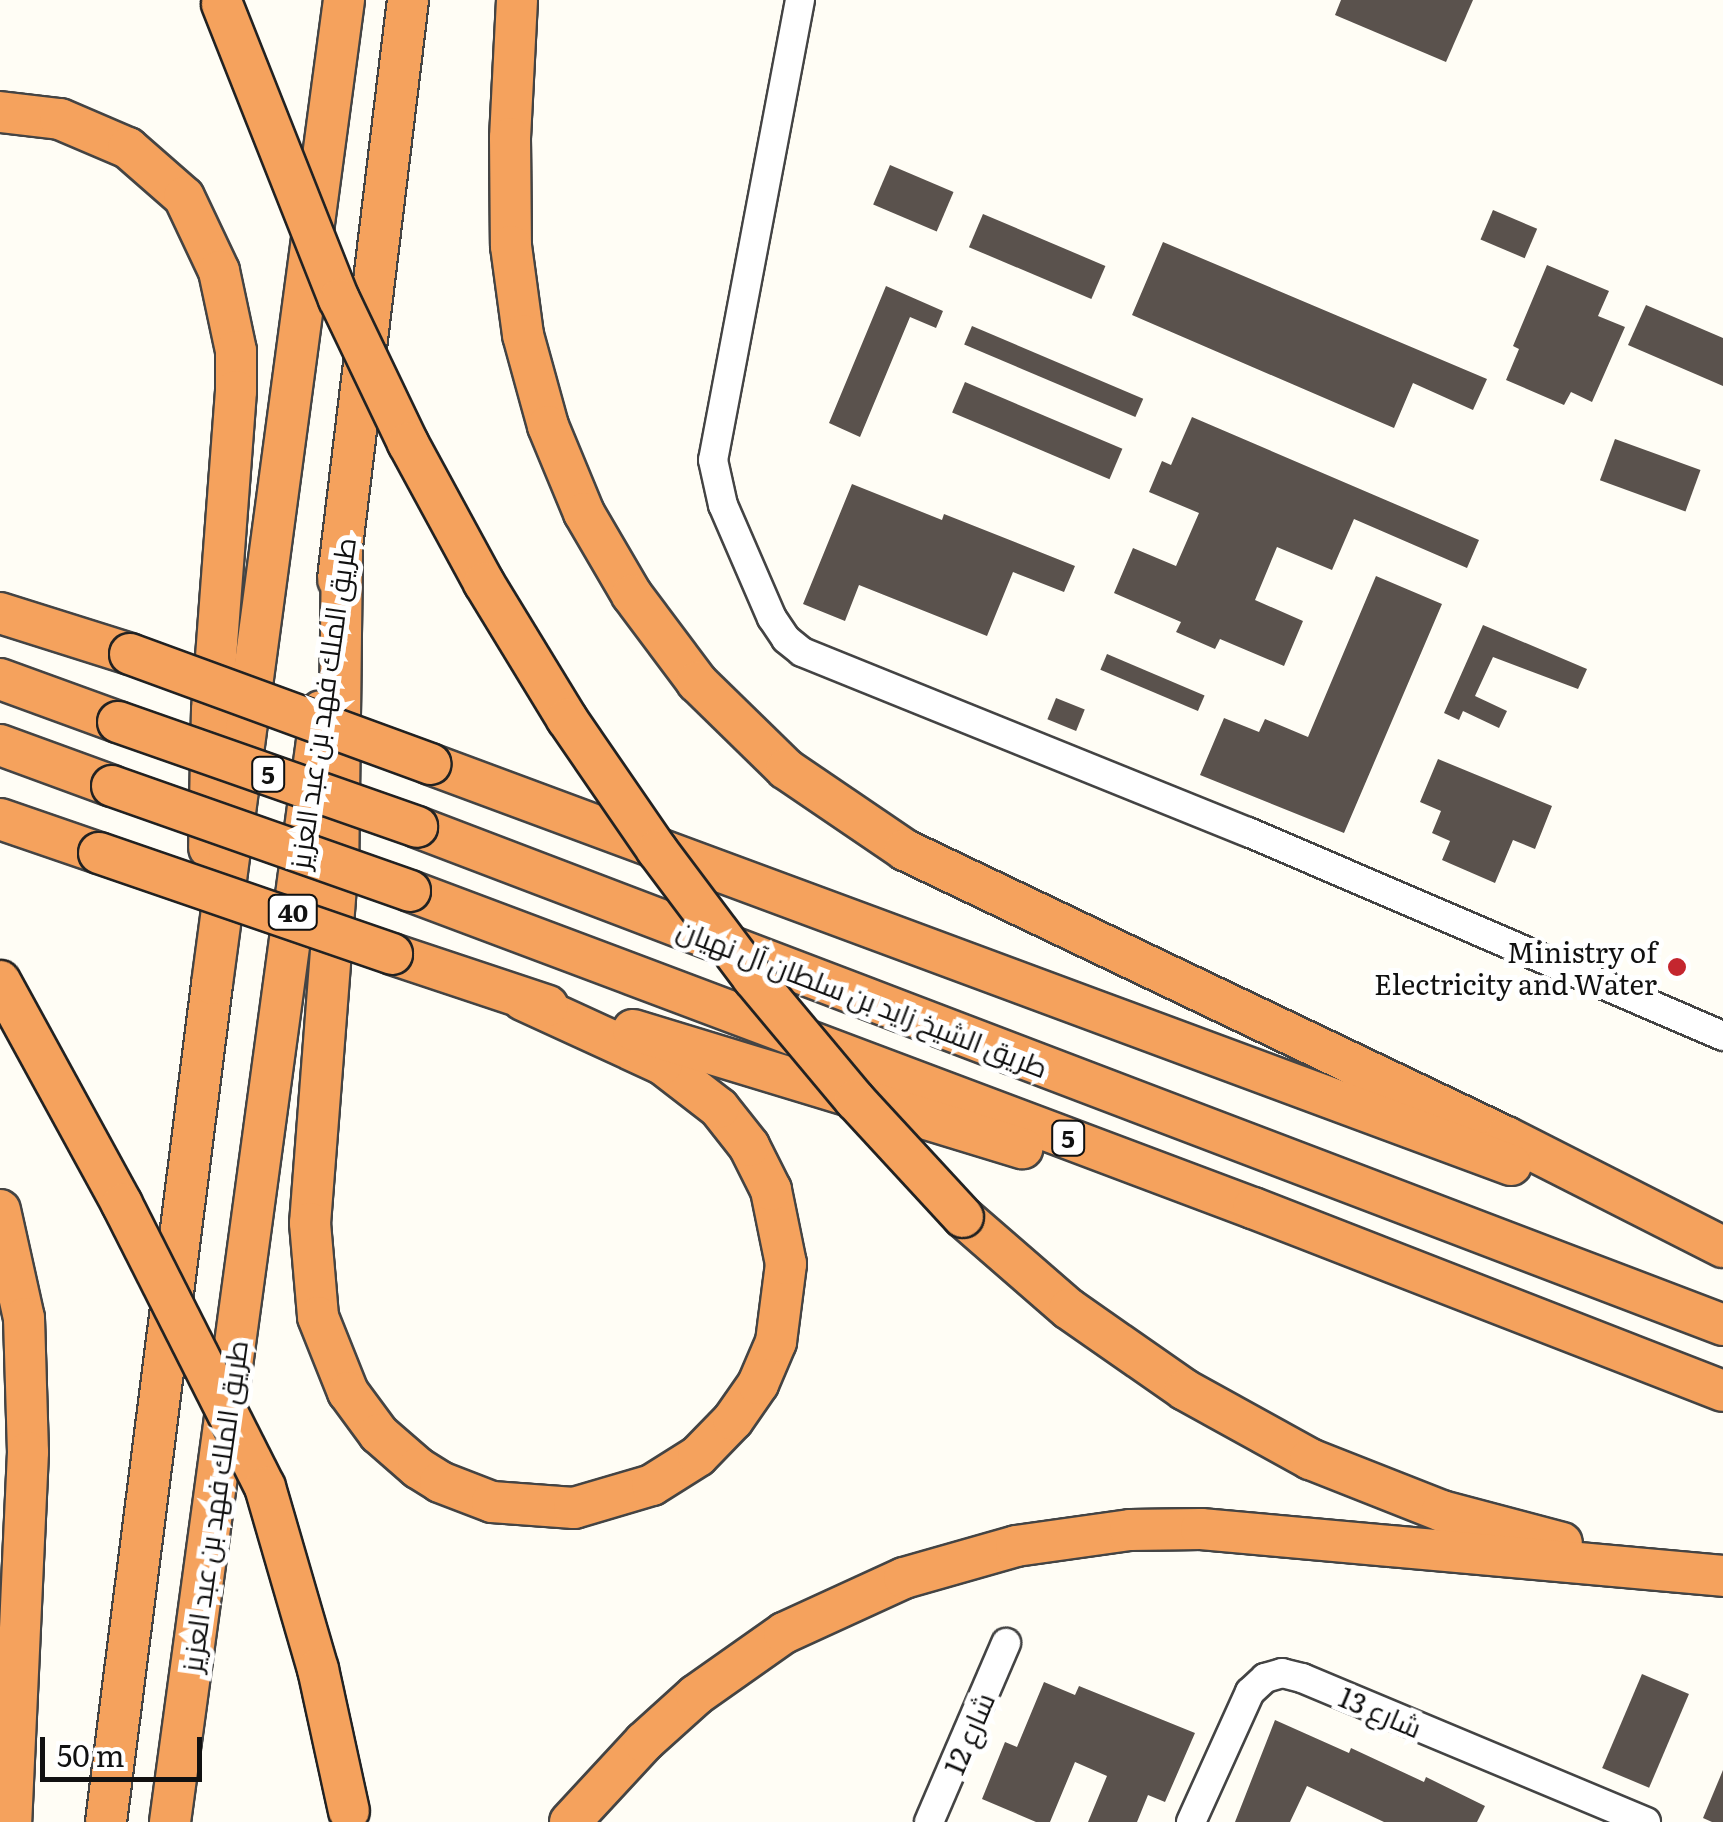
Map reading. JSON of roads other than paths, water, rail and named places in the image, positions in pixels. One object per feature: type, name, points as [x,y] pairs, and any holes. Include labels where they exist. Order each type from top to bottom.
[{"type":"highway","name":"40","points":[[106,1822],[212,984],[344,0]]},
{"type":"highway","name":"طريق الملك فهد بن عبد العزيز","points":[[170,1822],[342,552],[408,0]]},
{"type":"highway","points":[[518,0],[510,138],[511,246],[522,335],[548,426],[584,513],[632,595],[698,682],[786,768],[905,850],[1018,908],[1455,1112],[1717,1244]]},
{"type":"highway","points":[[221,2],[316,244],[400,425],[484,583],[556,702],[656,850],[752,978],[855,1100],[963,1217],[1098,1330],[1185,1390],[1310,1458],[1442,1511],[1579,1547],[1720,1576]]},
{"type":"highway","points":[[0,112],[60,120],[96,131],[158,170],[184,197],[204,234],[230,310],[236,391],[212,728],[212,984]]},
{"type":"highway","points":[[342,552],[338,860],[310,1223],[318,1318],[348,1392],[379,1434],[418,1468],[440,1482],[492,1502],[574,1508],[652,1485],[698,1456],[733,1420],[758,1384],[776,1342],[786,1264],[772,1190],[749,1146],[719,1108],[662,1064],[523,1000]]},
{"type":"highway","points":[[4,613],[130,654],[430,764],[1717,1244]]},
{"type":"highway","name":"طريق الشيخ زايد بن سلطان آل نهيان","points":[[0,679],[417,827],[1723,1325]]},
{"type":"highway","name":"5","points":[[0,745],[410,891],[1253,1208],[1723,1391]]},
{"type":"highway","points":[[0,818],[523,1000],[1154,1188],[1253,1208]]},
{"type":"highway","points":[[0,981],[122,1204],[265,1487],[318,1668],[349,1816]]},
{"type":"highway","points":[[0,1210],[24,1318],[28,1452],[11,1822]]},
{"type":"highway","points":[[570,1822],[644,1742],[696,1695],[784,1633],[904,1578],[1016,1546],[1130,1530],[1201,1530],[1720,1576]]},
{"type":"street","points":[[800,0],[713,460],[723,505],[772,618],[786,639],[802,652],[1248,832],[1723,1036]]},
{"type":"street","name":"شارع 12","points":[[930,1822],[1006,1643]]},
{"type":"street","name":"شارع 13","points":[[1192,1822],[1250,1692],[1265,1678],[1282,1673],[1646,1822]]},
{"type":"place","name":"Ministry of Electricity and Water","points":[[1677,967]]}]
